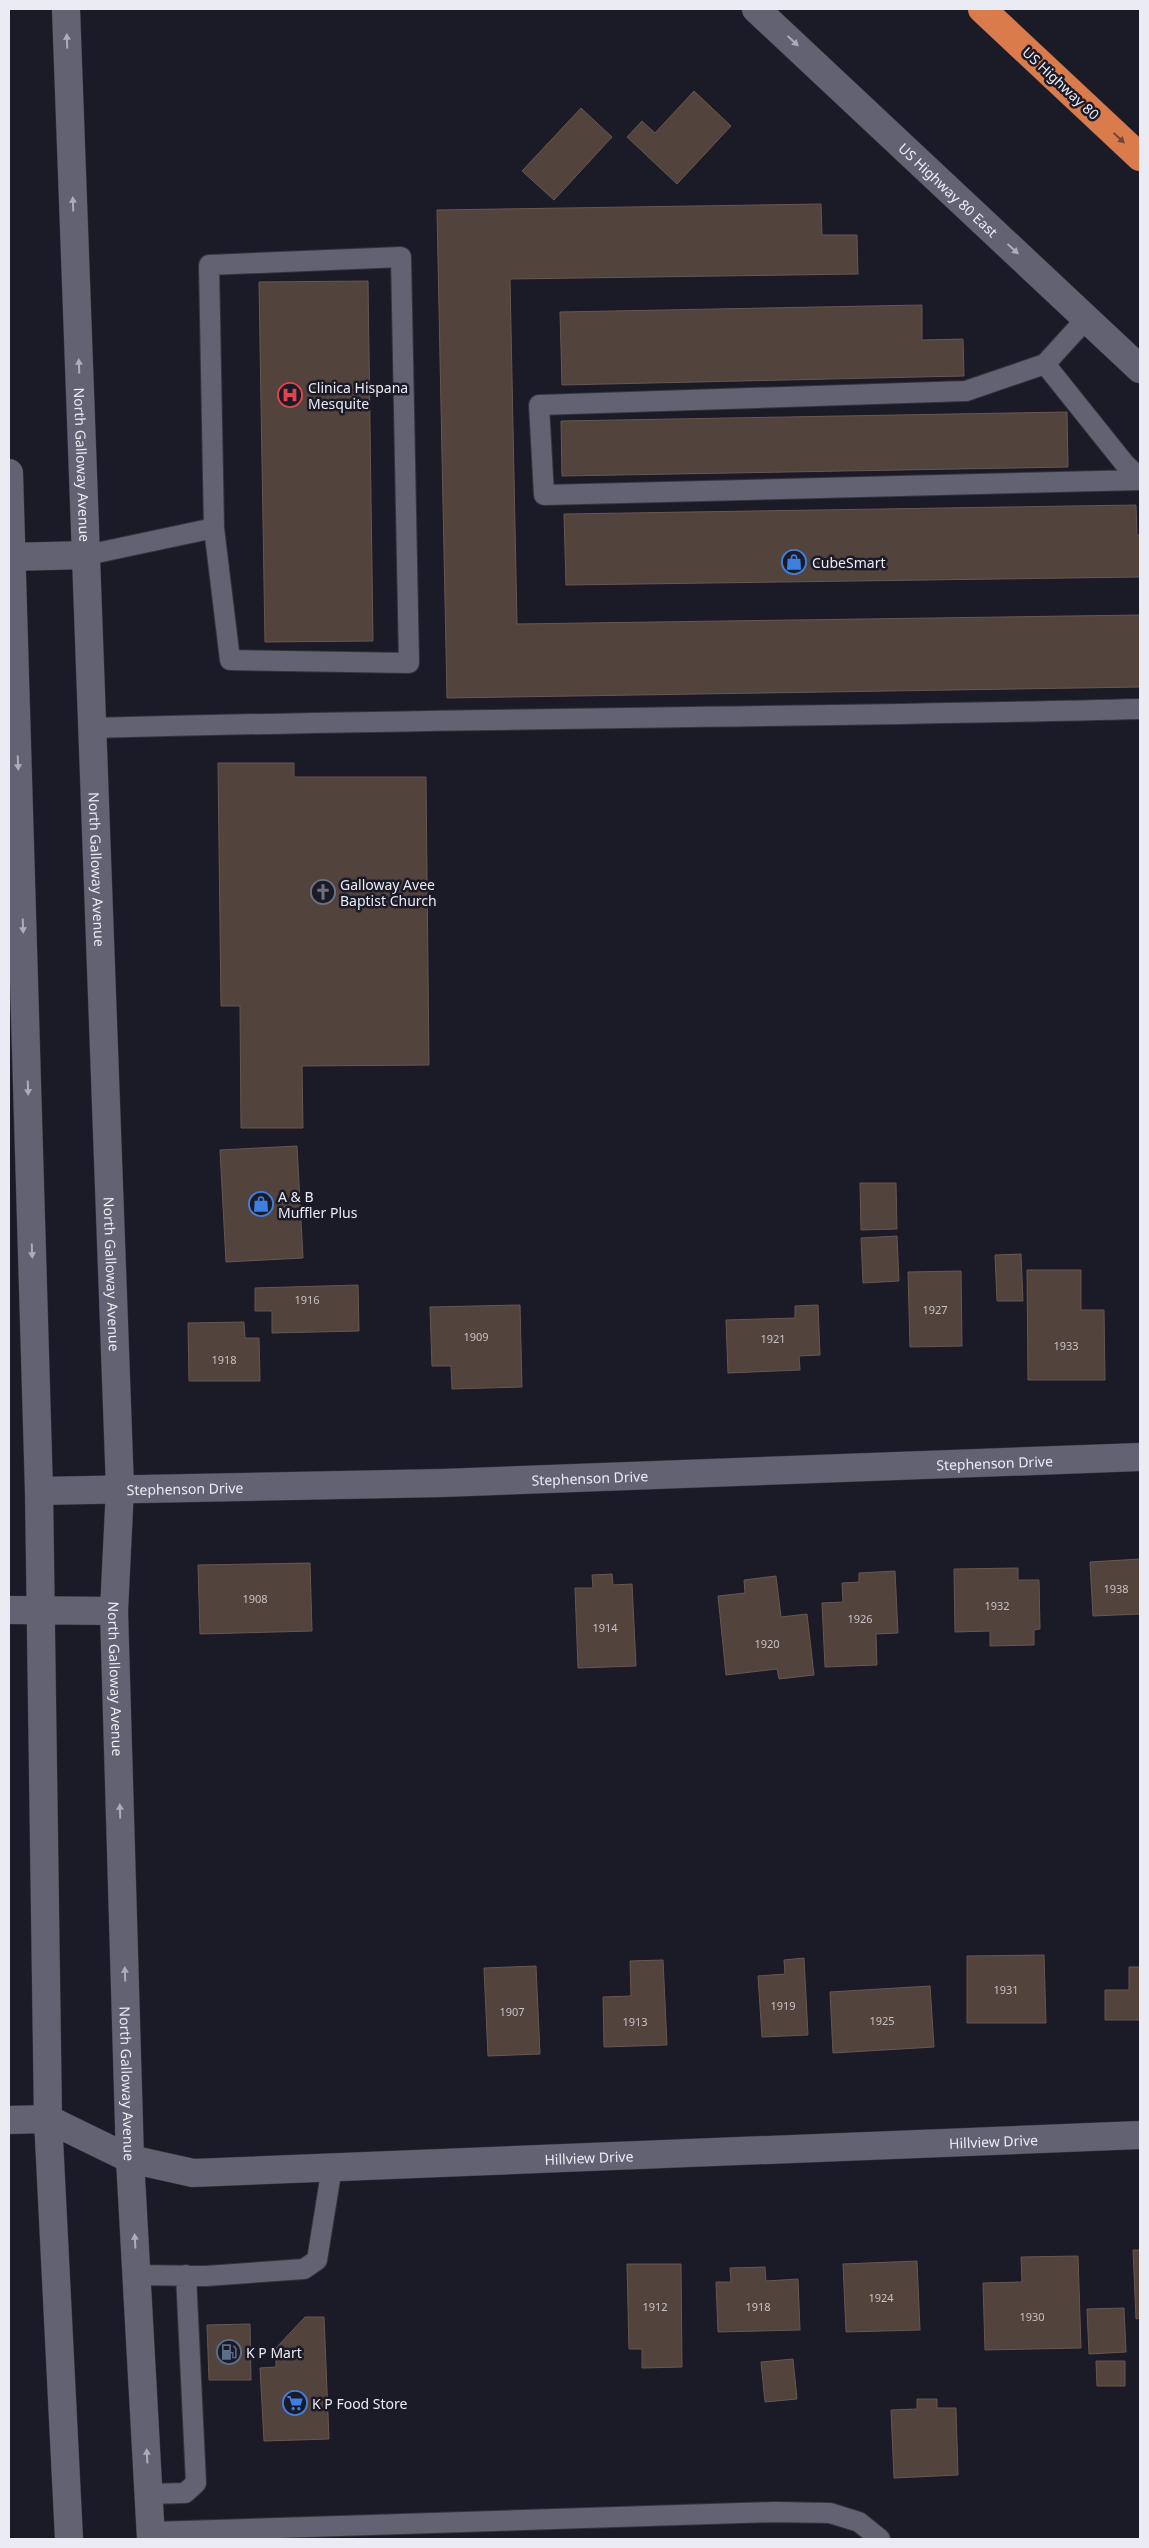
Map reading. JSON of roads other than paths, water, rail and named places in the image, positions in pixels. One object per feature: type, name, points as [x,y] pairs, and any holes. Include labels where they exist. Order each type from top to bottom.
[{"type":"highway","name":"US Highway 80","points":[[982,9],[1140,157]]},
{"type":"main road","name":"North Galloway Avenue","points":[[66,9],[120,1488],[114,1611],[130,2159],[151,2535]]},
{"type":"main road","name":"US Highway 80 East","points":[[756,9],[1140,369]]},
{"type":"main road","points":[[9,473],[39,1491],[48,2119],[69,2539]]},
{"type":"main road","points":[[10,557],[86,555]]},
{"type":"main road","name":"Stephenson Drive","points":[[39,1491],[442,1483],[1140,1458]]},
{"type":"main road","points":[[9,1610],[114,1611]]},
{"type":"main road","points":[[9,2120],[48,2119]]},
{"type":"main road","name":"Hillview Drive","points":[[48,2119],[130,2159],[193,2172],[1140,2135]]},
{"type":"lane","points":[[401,258],[409,663],[230,660],[214,528],[209,265],[401,258]]},
{"type":"lane","points":[[1086,319],[1044,364],[966,391],[539,404],[544,495],[1140,479]]},
{"type":"lane","points":[[1044,364],[1125,464],[1140,479]]},
{"type":"lane","points":[[86,555],[214,528]]},
{"type":"lane","points":[[93,728],[306,722],[716,718],[1140,709]]},
{"type":"lane","points":[[136,2275],[186,2275],[304,2269],[317,2260],[332,2167]]},
{"type":"lane","points":[[149,2494],[185,2493],[196,2483],[186,2275]]},
{"type":"lane","points":[[151,2535],[776,2512],[830,2513],[859,2522],[880,2539]]},
{"type":"place","name":"Clinica Hispana Mesquite","points":[[290,395]]},
{"type":"place","name":"CubeSmart","points":[[794,562]]},
{"type":"place","name":"Galloway Avee Baptist Church","points":[[323,892]]},
{"type":"place","name":"A & B Muffler Plus","points":[[261,1204]]},
{"type":"place","name":"K P Mart","points":[[229,2352]]},
{"type":"place","name":"K P Food Store","points":[[295,2403]]}]
